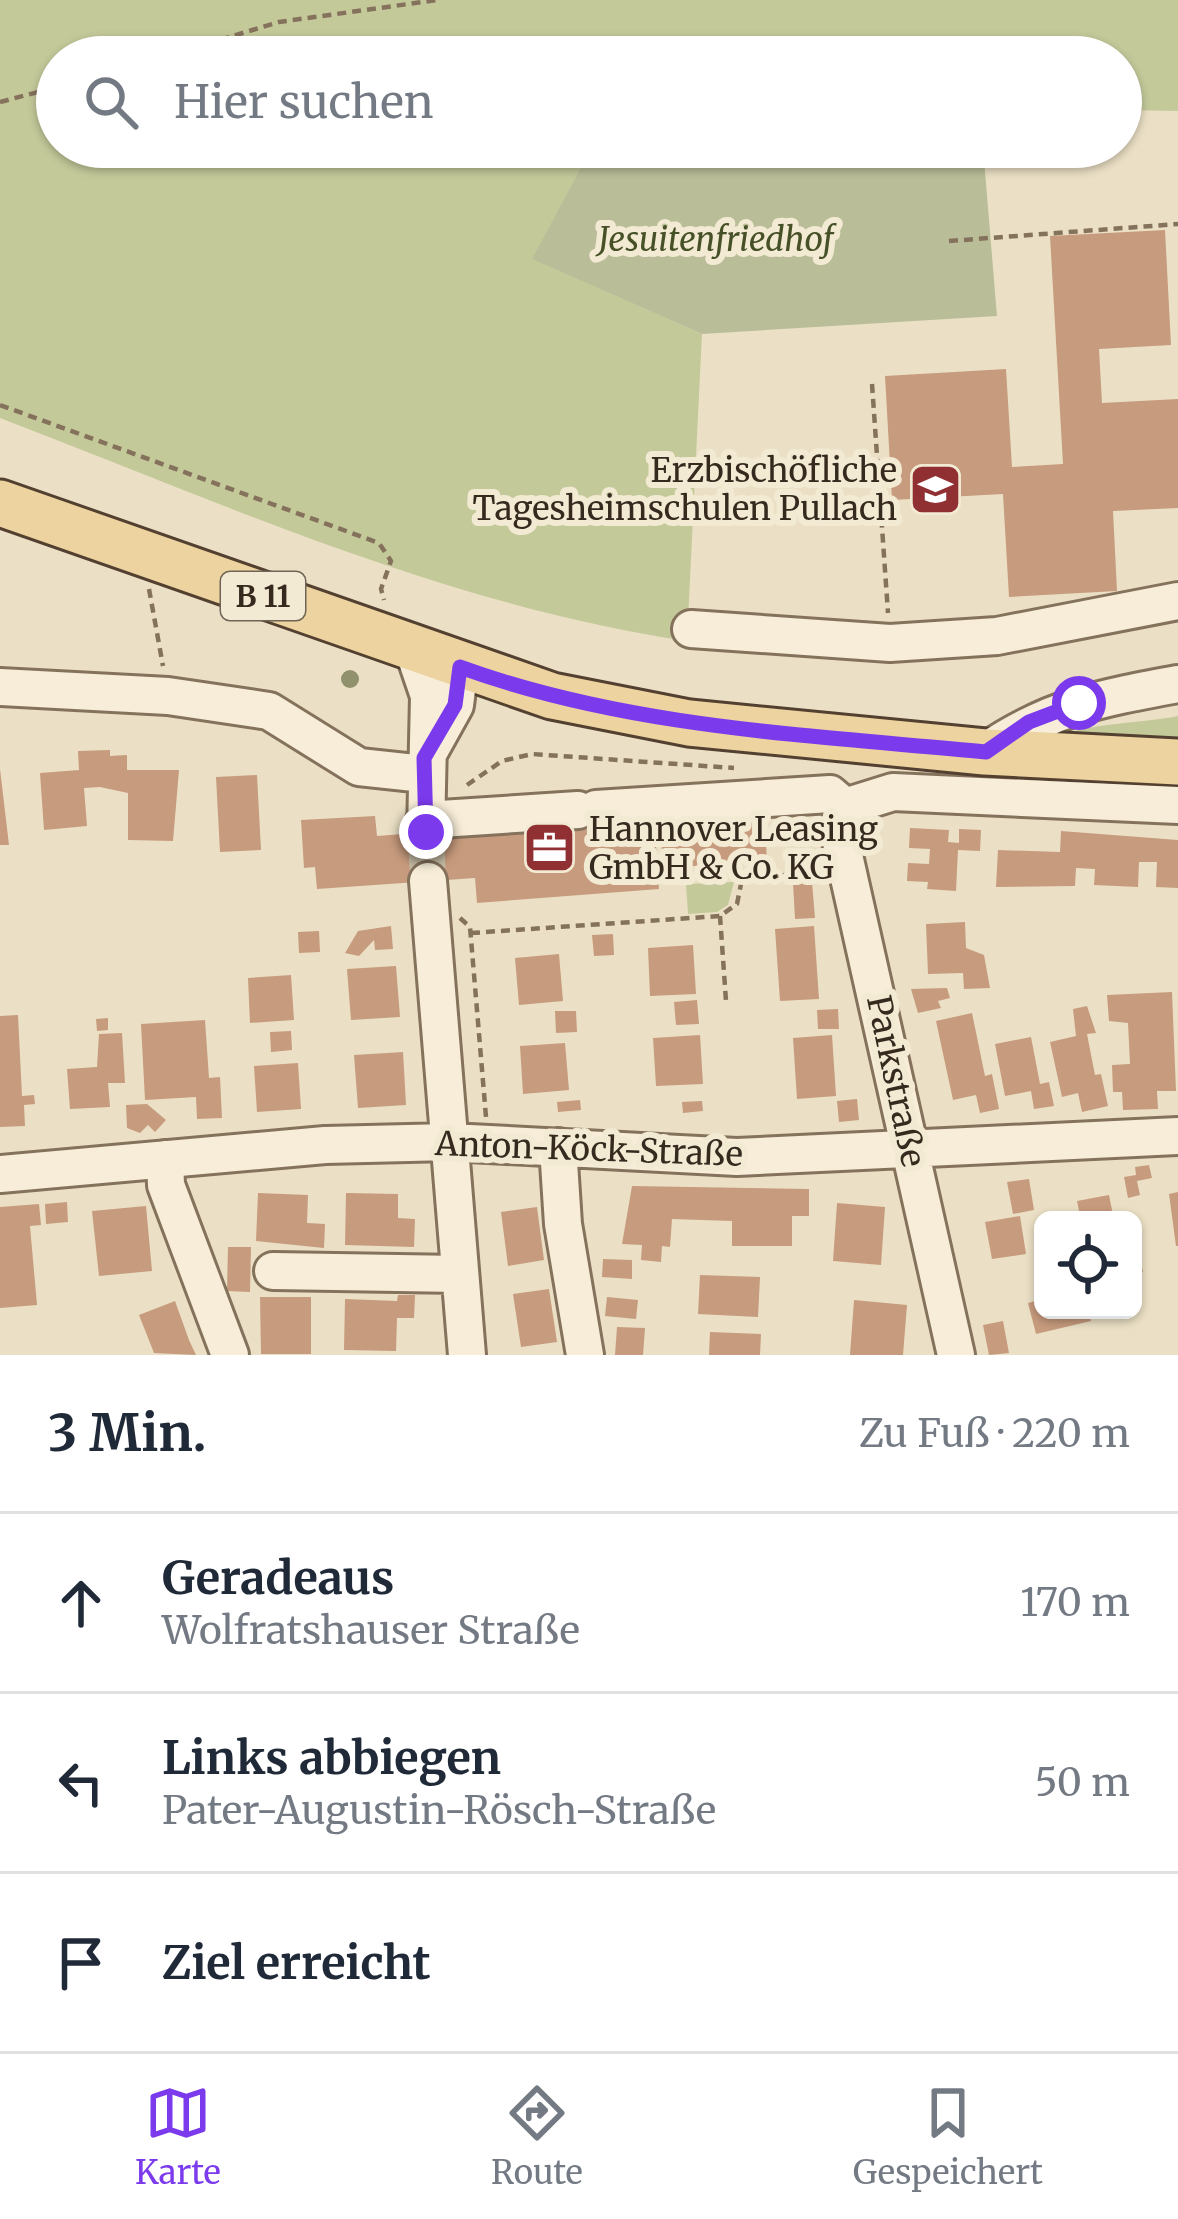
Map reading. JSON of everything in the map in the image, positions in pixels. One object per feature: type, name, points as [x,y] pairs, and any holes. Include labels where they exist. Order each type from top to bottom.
[{"type":"main road","name":"B 11","points":[[0,503],[413,649],[444,681],[689,723],[986,752],[1178,762]]},
{"type":"street","points":[[691,629],[890,643],[997,637],[1178,601]]},
{"type":"street","points":[[0,687],[66,673],[168,696],[269,711],[359,767],[424,766]]},
{"type":"street","points":[[444,681],[455,705],[424,766],[426,826],[830,794],[845,807],[893,792],[1178,805]]},
{"type":"street","points":[[986,752],[1029,722],[1079,703],[1178,684]]},
{"type":"street","name":"Parkstraße","points":[[845,807],[839,833],[956,1355]]},
{"type":"street","points":[[428,881],[467,1355]]},
{"type":"street","name":"Anton-Köck-Straße","points":[[0,1174],[325,1144],[450,1142],[737,1157],[1178,1136]]},
{"type":"street","points":[[558,1147],[563,1224],[585,1355]]},
{"type":"street","points":[[165,1159],[166,1185],[230,1355]]},
{"type":"street","points":[[273,1271],[460,1274]]},
{"type":"path","points":[[233,36],[279,22],[437,0]]},
{"type":"path","points":[[0,102],[36,93]]},
{"type":"path","points":[[949,242],[1178,224]]},
{"type":"path","points":[[872,384],[890,643]]},
{"type":"path","points":[[0,405],[380,542],[391,562],[382,589],[388,607]]},
{"type":"path","points":[[149,588],[168,696]]},
{"type":"path","points":[[471,933],[720,916],[737,904],[742,879],[847,872]]},
{"type":"path","points":[[720,916],[726,1001]]},
{"type":"green space","points":[[0,0],[1178,0],[1178,111],[1142,110],[1142,36],[36,36],[36,168],[581,168],[533,259],[702,334],[687,641],[598,625],[424,578],[0,418]]},
{"type":"green space","name":"Jesuitenfriedhof","points":[[581,168],[985,168],[997,316],[702,334],[532,259]]},
{"type":"green space","points":[[1178,716],[1178,741],[1061,735],[1090,728]]},
{"type":"green space","points":[[734,882],[728,905],[717,912],[688,914],[686,884]]},
{"type":"building","points":[[1165,230],[1171,345],[1099,349],[1102,403],[1178,399],[1178,508],[1113,511],[1117,591],[1009,597],[1003,494],[892,500],[885,376],[1006,369],[1012,467],[1063,464],[1050,236]]},
{"type":"building","points":[[110,750],[110,756],[127,755],[127,770],[179,770],[173,841],[128,840],[128,793],[100,787],[84,788],[87,826],[44,830],[40,773],[79,770],[78,751]]},
{"type":"building","points":[[0,769],[9,845],[0,845]]},
{"type":"building","points":[[257,775],[261,850],[220,852],[216,777]]},
{"type":"building","points":[[594,791],[596,820],[654,816],[659,889],[477,903],[475,878],[317,889],[315,867],[304,868],[301,820],[375,816],[377,836],[578,821],[576,792]]},
{"type":"building","points":[[764,809],[767,861],[663,868],[660,816]]},
{"type":"building","points":[[910,828],[949,830],[948,842],[959,843],[959,829],[981,830],[980,851],[958,850],[956,891],[927,889],[928,882],[907,881],[908,863],[929,864],[930,849],[909,848]]},
{"type":"building","points":[[1061,831],[1178,840],[1178,888],[1156,887],[1157,862],[1139,862],[1138,887],[1094,885],[1095,869],[1076,868],[1075,886],[996,887],[998,850],[1060,852]]},
{"type":"building","points":[[812,882],[815,918],[795,919],[793,883]]},
{"type":"building","points":[[965,922],[966,948],[984,955],[990,988],[964,989],[963,973],[928,974],[926,924]]},
{"type":"building","points":[[391,926],[393,949],[375,950],[374,940],[359,956],[345,953],[358,931]]},
{"type":"building","points":[[814,926],[819,999],[780,1001],[775,929]]},
{"type":"building","points":[[319,931],[320,952],[299,953],[298,932]]},
{"type":"building","points":[[613,934],[614,955],[594,956],[592,935]]},
{"type":"building","points":[[693,945],[696,994],[650,996],[648,948]]},
{"type":"building","points":[[559,954],[563,1001],[519,1005],[515,958]]},
{"type":"building","points":[[396,966],[400,1017],[351,1020],[347,969]]},
{"type":"building","points":[[291,975],[294,1020],[250,1023],[248,978]]},
{"type":"building","points":[[947,988],[950,998],[938,1001],[941,1008],[918,1013],[911,989]]},
{"type":"building","points":[[1172,992],[1176,1091],[1157,1091],[1158,1109],[1123,1110],[1122,1092],[1113,1092],[1112,1065],[1130,1064],[1128,1023],[1109,1021],[1107,995]]},
{"type":"building","points":[[697,1000],[699,1024],[676,1025],[674,1002]]},
{"type":"building","points":[[1087,1006],[1096,1033],[1087,1034],[1095,1075],[1101,1074],[1108,1106],[1082,1112],[1078,1093],[1062,1097],[1050,1042],[1076,1036],[1073,1009]]},
{"type":"building","points":[[838,1009],[839,1029],[818,1029],[817,1010]]},
{"type":"building","points":[[555,1011],[576,1011],[577,1032],[556,1033]]},
{"type":"building","points":[[972,1013],[985,1076],[992,1074],[999,1109],[980,1113],[976,1095],[953,1100],[936,1021]]},
{"type":"building","points":[[18,1015],[22,1096],[34,1095],[35,1104],[24,1105],[25,1126],[0,1127],[0,1016]]},
{"type":"building","points":[[108,1018],[108,1030],[97,1031],[96,1019]]},
{"type":"building","points":[[205,1020],[209,1078],[220,1077],[222,1118],[197,1119],[196,1097],[145,1100],[141,1024]]},
{"type":"building","points":[[291,1031],[292,1050],[271,1052],[270,1032]]},
{"type":"building","points":[[122,1033],[125,1083],[108,1083],[110,1107],[70,1109],[67,1069],[97,1067],[99,1034]]},
{"type":"building","points":[[700,1035],[703,1084],[656,1086],[653,1038]]},
{"type":"building","points":[[832,1035],[836,1096],[797,1099],[793,1038]]},
{"type":"building","points":[[1031,1037],[1040,1084],[1049,1082],[1054,1106],[1034,1109],[1031,1091],[1005,1096],[995,1044]]},
{"type":"building","points":[[565,1043],[569,1090],[523,1094],[520,1046]]},
{"type":"building","points":[[403,1052],[406,1105],[358,1108],[354,1055]]},
{"type":"building","points":[[298,1063],[301,1109],[257,1112],[254,1066]]},
{"type":"building","points":[[857,1099],[859,1120],[839,1122],[837,1101]]},
{"type":"building","points":[[580,1100],[581,1110],[558,1112],[557,1102]]},
{"type":"building","points":[[702,1101],[703,1111],[683,1113],[682,1102]]},
{"type":"building","points":[[147,1104],[166,1120],[155,1132],[148,1125],[140,1133],[127,1128],[126,1105]]},
{"type":"building","points":[[1149,1165],[1152,1178],[1137,1181],[1140,1195],[1128,1198],[1124,1177],[1136,1175],[1135,1167]]},
{"type":"building","points":[[1029,1179],[1034,1210],[1013,1214],[1007,1182]]},
{"type":"building","points":[[632,1186],[809,1189],[809,1216],[792,1216],[792,1246],[732,1246],[732,1221],[672,1219],[670,1247],[662,1246],[661,1262],[641,1260],[642,1245],[622,1244]]},
{"type":"building","points":[[1178,1192],[1178,1246],[1176,1246],[1169,1194]]},
{"type":"building","points":[[258,1193],[308,1195],[307,1223],[325,1224],[324,1248],[256,1241]]},
{"type":"building","points":[[346,1193],[398,1194],[398,1218],[415,1219],[414,1247],[345,1245]]},
{"type":"building","points":[[1109,1195],[1112,1211],[1079,1211],[1077,1201]]},
{"type":"building","points":[[67,1202],[68,1222],[46,1224],[45,1204]]},
{"type":"building","points":[[837,1203],[885,1207],[881,1265],[833,1261]]},
{"type":"building","points":[[39,1204],[41,1225],[30,1226],[37,1305],[0,1308],[0,1207]]},
{"type":"building","points":[[146,1206],[152,1271],[99,1276],[92,1211]]},
{"type":"building","points":[[537,1207],[544,1260],[508,1266],[501,1212]]},
{"type":"building","points":[[1020,1216],[1026,1254],[992,1259],[985,1222]]},
{"type":"building","points":[[228,1247],[251,1247],[250,1292],[227,1291]]},
{"type":"building","points":[[603,1259],[632,1260],[632,1279],[602,1277]]},
{"type":"building","points":[[700,1275],[760,1277],[758,1317],[698,1314]]},
{"type":"building","points":[[549,1289],[557,1342],[521,1347],[513,1294]]},
{"type":"building","points":[[398,1295],[415,1295],[414,1318],[397,1318],[396,1351],[344,1350],[345,1299],[397,1301]]},
{"type":"building","points":[[260,1297],[311,1297],[311,1354],[261,1354]]},
{"type":"building","points":[[607,1297],[638,1300],[636,1319],[605,1316]]},
{"type":"building","points":[[854,1300],[907,1305],[903,1355],[850,1355]]},
{"type":"building","points":[[175,1301],[196,1355],[154,1353],[139,1315]]},
{"type":"building","points":[[1034,1301],[1034,1319],[1091,1321],[1036,1334],[1028,1303]]},
{"type":"building","points":[[1003,1321],[1009,1353],[989,1355],[983,1325]]},
{"type":"building","points":[[617,1327],[645,1328],[643,1355],[615,1355]]},
{"type":"building","points":[[710,1332],[761,1334],[760,1355],[709,1355]]},
{"type":"tunnel","points":[[426,833],[428,881]]},
{"type":"place","name":"Erzbischöfliche Tagesheimschulen Pullach","points":[[936,489]]},
{"type":"place","name":"Hannover Leasing GmbH & Co. KG","points":[[550,848]]},
{"type":"route","points":[[426,832],[424,758],[455,705],[460,667],[551,696],[689,723],[986,752],[1029,722],[1079,703]]}]
